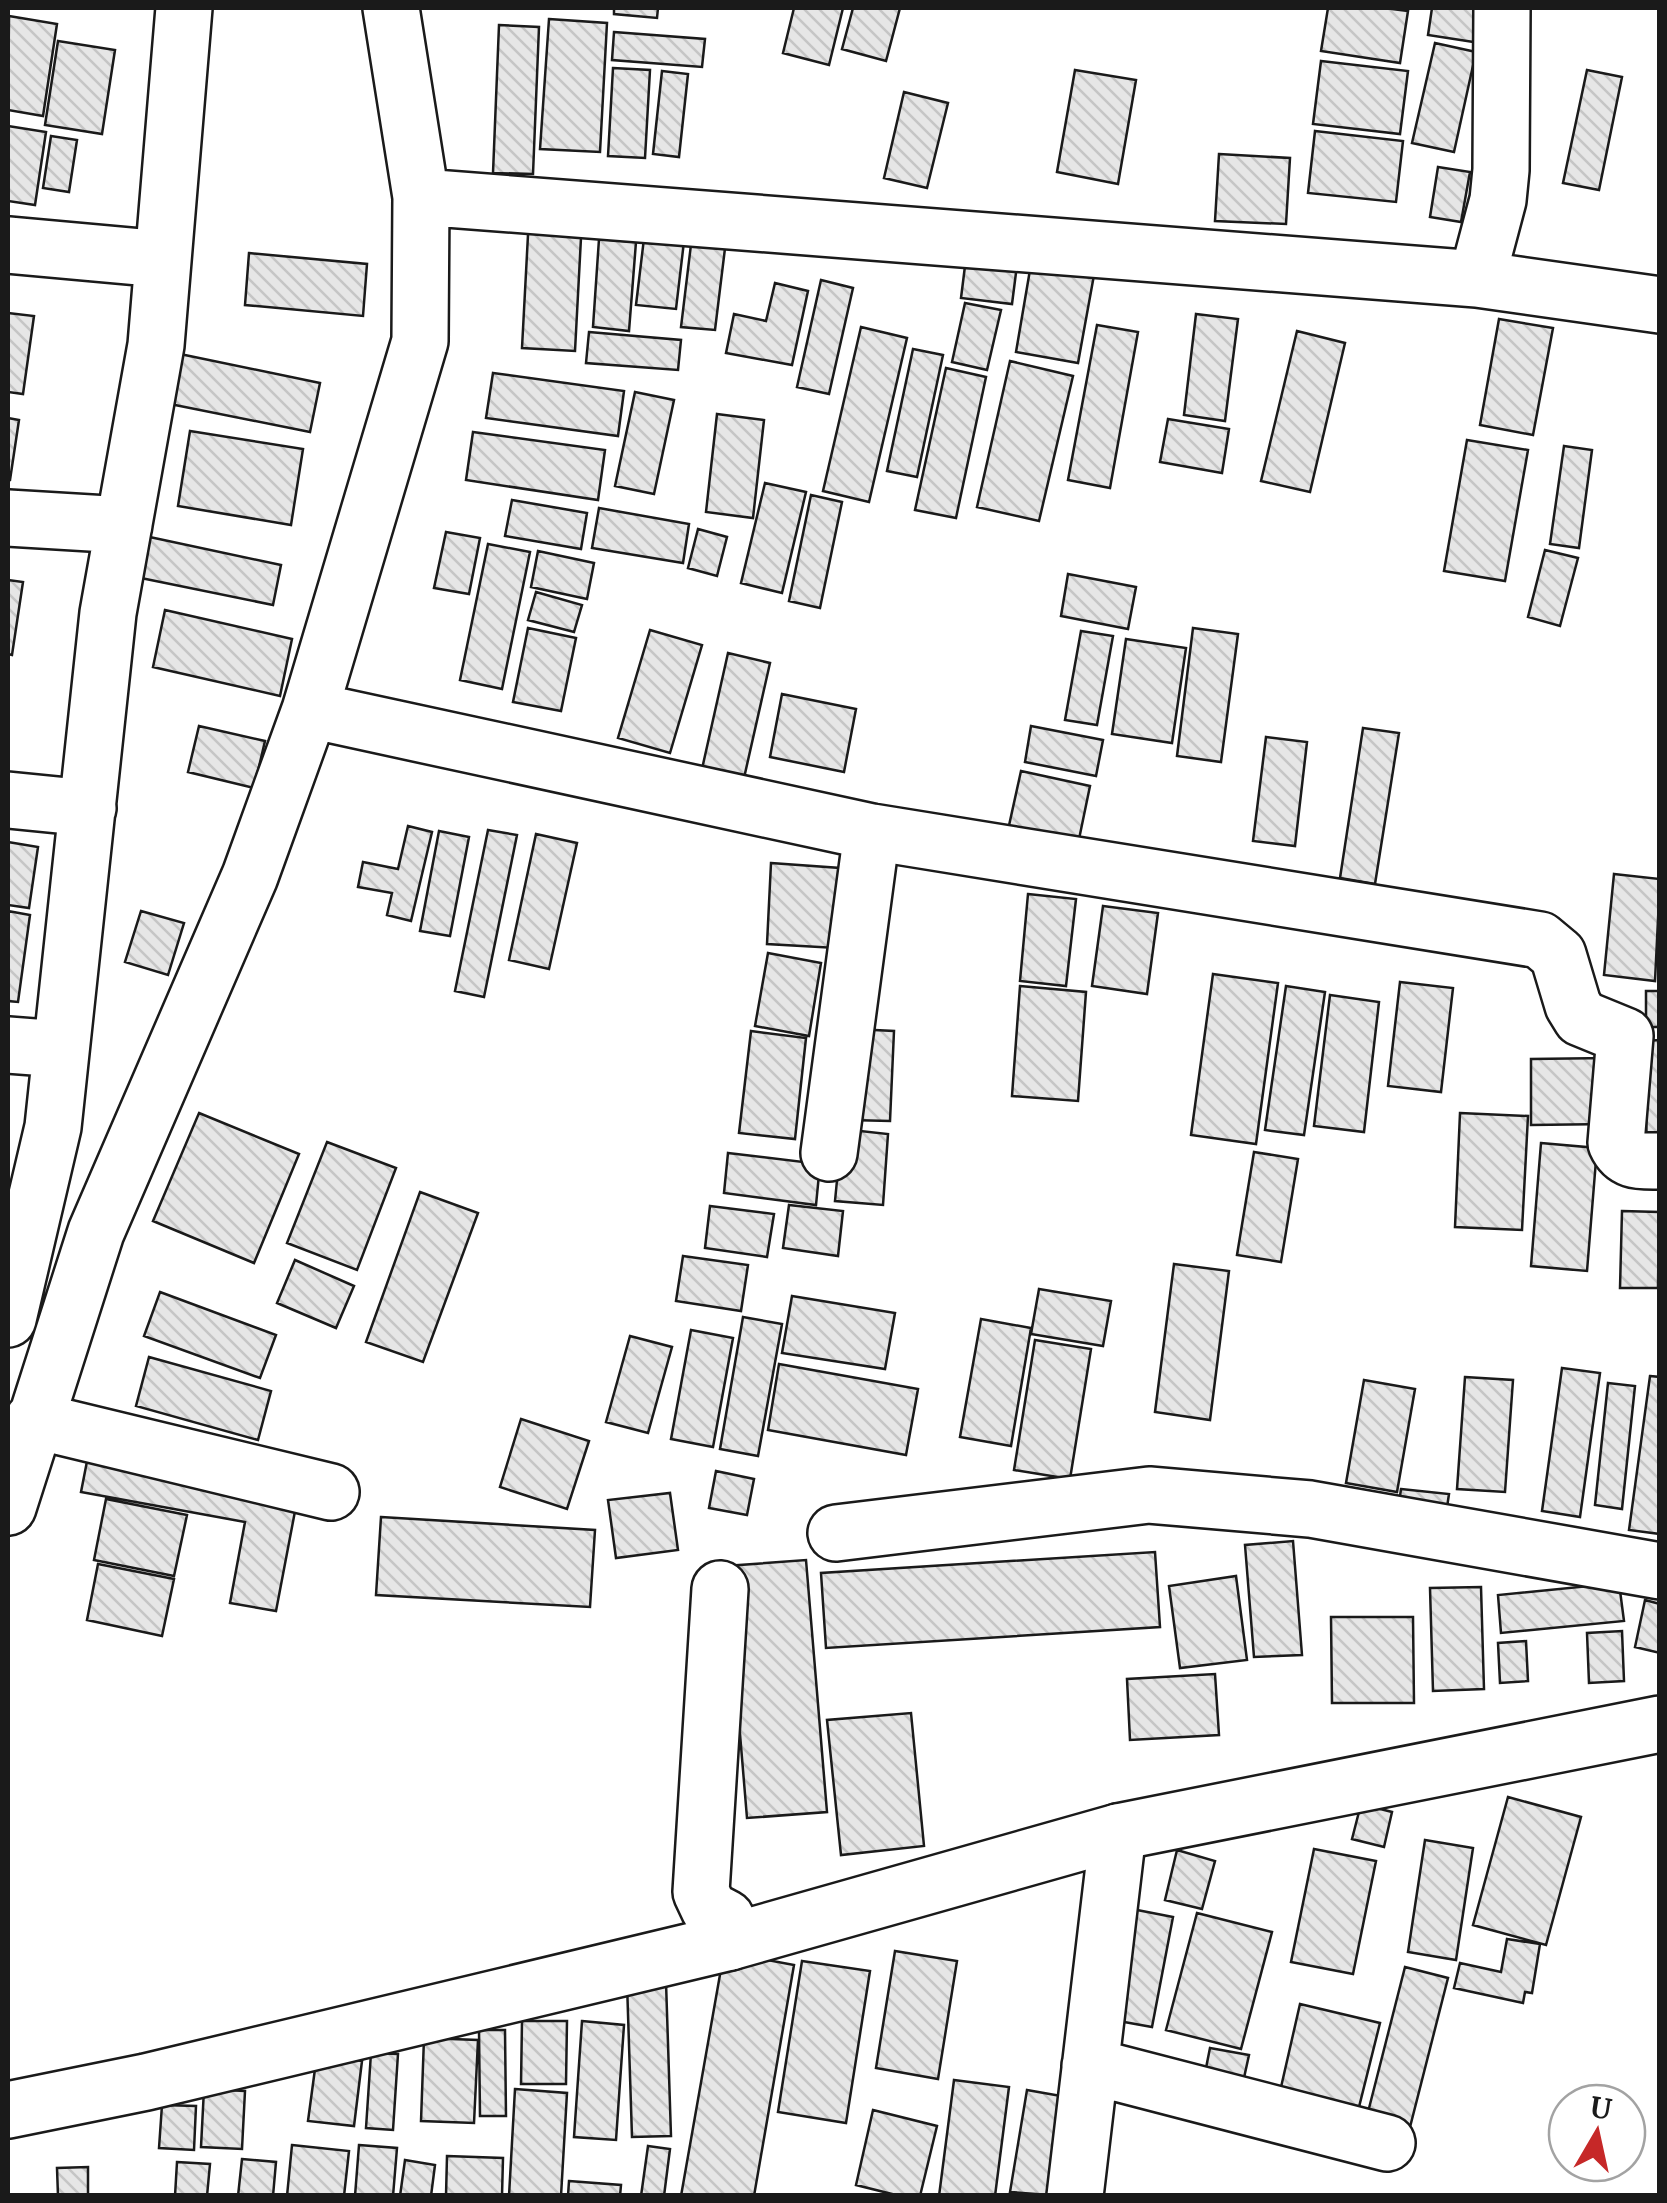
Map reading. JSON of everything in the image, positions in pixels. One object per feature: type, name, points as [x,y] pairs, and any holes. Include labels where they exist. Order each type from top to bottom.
[{"type":"street","points":[[8,1320],[53,1127],[108,613],[156,345],[184,8]]},
{"type":"street","points":[[8,1507],[96,1232],[250,876],[310,710],[420,341],[421,197],[390,8]]},
{"type":"street","points":[[1477,279],[1498,200],[1501,170],[1502,8]]},
{"type":"street","points":[[421,197],[1477,279],[1660,305]]},
{"type":"street","points":[[8,245],[162,259]]},
{"type":"street","points":[[8,518],[124,525]]},
{"type":"street","points":[[310,710],[872,832],[1540,940],[1558,955],[1573,1005],[1582,1018],[1626,1036],[1616,1144],[1622,1155],[1635,1161],[1660,1161]]},
{"type":"street","points":[[8,800],[88,808]]},
{"type":"street","points":[[829,1153],[872,832]]},
{"type":"street","points":[[8,1045],[61,1049]]},
{"type":"street","points":[[33,1420],[331,1492]]},
{"type":"street","points":[[836,1533],[1149,1495],[1310,1509],[1660,1572]]},
{"type":"street","points":[[720,1588],[701,1892],[710,1908],[726,1918],[730,1942]]},
{"type":"street","points":[[9,2115],[730,1942],[1118,1832],[1660,1724]]},
{"type":"street","points":[[1075,2196],[1118,1832]]},
{"type":"street","points":[[1090,2066],[1387,2143]]},
{"type":"building","points":[[614,8],[658,8],[657,18],[614,14]]},
{"type":"building","points":[[794,8],[843,8],[829,65],[783,53]]},
{"type":"building","points":[[853,8],[900,8],[886,61],[842,49]]},
{"type":"building","points":[[1328,8],[1408,11],[1400,63],[1321,51]]},
{"type":"building","points":[[1432,8],[1494,8],[1493,45],[1428,35]]},
{"type":"building","points":[[9,16],[57,24],[43,116],[8,110]]},
{"type":"building","points":[[549,19],[607,23],[600,152],[540,149]]},
{"type":"building","points":[[499,25],[539,27],[533,174],[493,173]]},
{"type":"building","points":[[614,32],[705,39],[702,67],[612,60]]},
{"type":"building","points":[[58,41],[115,50],[102,134],[45,125]]},
{"type":"building","points":[[1435,43],[1476,52],[1454,152],[1412,143]]},
{"type":"building","points":[[1321,61],[1408,71],[1400,134],[1313,124]]},
{"type":"building","points":[[613,68],[650,70],[645,158],[608,156]]},
{"type":"building","points":[[1075,70],[1136,80],[1118,184],[1057,172]]},
{"type":"building","points":[[1587,70],[1622,77],[1599,190],[1563,183]]},
{"type":"building","points":[[662,71],[688,74],[679,157],[653,154]]},
{"type":"building","points":[[904,92],[948,103],[927,188],[884,178]]},
{"type":"building","points":[[8,126],[46,132],[35,205],[8,201]]},
{"type":"building","points":[[1315,131],[1403,141],[1396,202],[1308,193]]},
{"type":"building","points":[[51,136],[77,140],[69,192],[43,188]]},
{"type":"building","points":[[1219,154],[1290,158],[1286,224],[1215,221]]},
{"type":"building","points":[[1438,167],[1470,172],[1461,222],[1430,217]]},
{"type":"building","points":[[529,216],[582,219],[575,351],[522,348]]},
{"type":"building","points":[[693,228],[727,232],[715,330],[681,327]]},
{"type":"building","points":[[645,230],[685,233],[676,309],[636,305]]},
{"type":"building","points":[[599,239],[636,242],[629,331],[593,327]]},
{"type":"building","points":[[249,253],[367,264],[363,316],[245,305]]},
{"type":"building","points":[[966,258],[1017,265],[1012,304],[961,298]]},
{"type":"building","points":[[1031,264],[1094,275],[1078,363],[1016,352]]},
{"type":"building","points":[[821,280],[853,288],[829,394],[797,387]]},
{"type":"building","points":[[775,283],[808,291],[792,365],[726,353],[734,314],[766,321]]},
{"type":"building","points":[[965,303],[1001,310],[987,370],[952,362]]},
{"type":"building","points":[[8,313],[34,316],[23,394],[8,392]]},
{"type":"building","points":[[1196,314],[1238,319],[1225,421],[1184,415]]},
{"type":"building","points":[[1499,319],[1553,328],[1533,435],[1480,425]]},
{"type":"building","points":[[1097,325],[1138,332],[1110,488],[1068,480]]},
{"type":"building","points":[[861,327],[907,338],[869,502],[823,491]]},
{"type":"building","points":[[1297,331],[1345,343],[1310,492],[1261,481]]},
{"type":"building","points":[[589,332],[681,340],[678,370],[586,363]]},
{"type":"building","points":[[913,349],[943,355],[917,477],[887,471]]},
{"type":"building","points":[[180,354],[320,383],[310,432],[170,404]]},
{"type":"building","points":[[1010,361],[1073,376],[1039,521],[977,507]]},
{"type":"building","points":[[946,368],[986,377],[956,518],[915,510]]},
{"type":"building","points":[[493,373],[624,391],[618,436],[486,418]]},
{"type":"building","points":[[635,392],[674,400],[654,494],[615,486]]},
{"type":"building","points":[[717,414],[764,420],[753,518],[706,512]]},
{"type":"building","points":[[8,418],[19,420],[10,480],[8,480]]},
{"type":"building","points":[[1168,419],[1229,429],[1222,473],[1160,462]]},
{"type":"building","points":[[190,431],[303,449],[291,525],[178,506]]},
{"type":"building","points":[[473,432],[605,450],[598,500],[466,480]]},
{"type":"building","points":[[1467,440],[1528,450],[1505,581],[1444,571]]},
{"type":"building","points":[[1564,446],[1592,450],[1579,548],[1550,544]]},
{"type":"building","points":[[765,483],[806,492],[782,593],[741,583]]},
{"type":"building","points":[[811,495],[842,502],[820,608],[789,601]]},
{"type":"building","points":[[512,500],[587,513],[581,549],[505,536]]},
{"type":"building","points":[[599,508],[689,524],[683,563],[592,548]]},
{"type":"building","points":[[698,529],[727,537],[717,576],[688,568]]},
{"type":"building","points":[[446,532],[480,538],[469,594],[434,588]]},
{"type":"building","points":[[145,536],[281,565],[273,605],[136,577]]},
{"type":"building","points":[[488,544],[530,552],[502,689],[460,680]]},
{"type":"building","points":[[1545,550],[1578,558],[1560,626],[1528,617]]},
{"type":"building","points":[[538,551],[594,563],[587,599],[531,587]]},
{"type":"building","points":[[1068,574],[1136,587],[1128,629],[1061,616]]},
{"type":"building","points":[[8,580],[23,582],[12,655],[8,654]]},
{"type":"building","points":[[536,592],[582,605],[574,632],[528,620]]},
{"type":"building","points":[[165,610],[292,639],[280,696],[153,667]]},
{"type":"building","points":[[528,628],[576,638],[561,711],[513,702]]},
{"type":"building","points":[[1193,628],[1238,634],[1221,762],[1177,756]]},
{"type":"building","points":[[650,630],[702,645],[670,753],[618,738]]},
{"type":"building","points":[[1081,631],[1113,636],[1097,725],[1065,720]]},
{"type":"building","points":[[1126,639],[1186,648],[1172,743],[1112,734]]},
{"type":"building","points":[[728,653],[770,663],[744,778],[702,769]]},
{"type":"building","points":[[782,694],[856,709],[844,772],[770,757]]},
{"type":"building","points":[[199,726],[265,741],[254,788],[188,772]]},
{"type":"building","points":[[1031,726],[1103,740],[1096,776],[1025,762]]},
{"type":"building","points":[[1363,728],[1399,733],[1375,884],[1340,878]]},
{"type":"building","points":[[1266,737],[1307,742],[1295,846],[1253,841]]},
{"type":"building","points":[[1021,771],[1090,786],[1078,844],[1008,830]]},
{"type":"building","points":[[408,826],[432,832],[411,921],[387,915],[392,893],[358,887],[363,862],[398,869]]},
{"type":"building","points":[[488,830],[517,835],[484,997],[455,991]]},
{"type":"building","points":[[439,831],[469,837],[450,936],[420,931]]},
{"type":"building","points":[[536,834],[577,843],[549,969],[509,960]]},
{"type":"building","points":[[8,842],[38,847],[29,908],[8,905]]},
{"type":"building","points":[[771,863],[840,868],[836,948],[767,944]]},
{"type":"building","points":[[1614,874],[1660,879],[1655,981],[1604,975]]},
{"type":"building","points":[[1028,894],[1076,899],[1066,986],[1020,981]]},
{"type":"building","points":[[1103,906],[1158,913],[1147,994],[1092,986]]},
{"type":"building","points":[[8,911],[30,915],[18,1002],[8,1001]]},
{"type":"building","points":[[141,911],[184,923],[168,975],[125,962]]},
{"type":"building","points":[[768,953],[821,963],[809,1036],[755,1026]]},
{"type":"building","points":[[1213,974],[1278,983],[1256,1144],[1191,1135]]},
{"type":"building","points":[[1400,982],[1453,988],[1441,1092],[1388,1086]]},
{"type":"building","points":[[1020,986],[1086,992],[1078,1101],[1012,1096]]},
{"type":"building","points":[[1286,986],[1325,992],[1304,1135],[1265,1130]]},
{"type":"building","points":[[1646,991],[1660,991],[1660,1027],[1646,1027]]},
{"type":"building","points":[[1330,995],[1379,1002],[1364,1132],[1314,1126]]},
{"type":"building","points":[[854,1029],[894,1031],[890,1121],[850,1120]]},
{"type":"building","points":[[751,1031],[806,1038],[795,1139],[739,1133]]},
{"type":"building","points":[[1660,1040],[1660,1147],[1647,1147],[1643,1041]]},
{"type":"building","points":[[1608,1058],[1609,1124],[1531,1125],[1531,1059]]},
{"type":"building","points":[[199,1113],[299,1154],[254,1263],[153,1221]]},
{"type":"building","points":[[1460,1113],[1528,1116],[1522,1230],[1455,1227]]},
{"type":"building","points":[[842,1129],[888,1134],[883,1205],[835,1201]]},
{"type":"building","points":[[327,1142],[396,1168],[357,1270],[287,1243]]},
{"type":"building","points":[[1541,1143],[1597,1148],[1587,1271],[1531,1266]]},
{"type":"building","points":[[1254,1152],[1298,1159],[1281,1262],[1237,1255]]},
{"type":"building","points":[[728,1153],[820,1164],[816,1205],[724,1193]]},
{"type":"building","points":[[420,1192],[478,1213],[423,1362],[366,1342]]},
{"type":"building","points":[[789,1205],[843,1211],[838,1256],[783,1248]]},
{"type":"building","points":[[710,1206],[774,1214],[767,1257],[705,1248]]},
{"type":"building","points":[[1622,1211],[1659,1212],[1658,1288],[1620,1288]]},
{"type":"building","points":[[683,1256],[748,1265],[741,1311],[676,1301]]},
{"type":"building","points":[[295,1260],[354,1286],[336,1328],[277,1303]]},
{"type":"building","points":[[1174,1264],[1229,1271],[1210,1420],[1155,1412]]},
{"type":"building","points":[[1039,1289],[1111,1301],[1103,1346],[1031,1334]]},
{"type":"building","points":[[160,1292],[276,1335],[260,1378],[144,1336]]},
{"type":"building","points":[[792,1296],[895,1313],[885,1369],[782,1353]]},
{"type":"building","points":[[743,1317],[782,1324],[758,1456],[720,1449]]},
{"type":"building","points":[[981,1319],[1031,1328],[1011,1446],[960,1437]]},
{"type":"building","points":[[691,1330],[733,1338],[713,1447],[671,1439]]},
{"type":"building","points":[[630,1336],[672,1347],[648,1433],[606,1422]]},
{"type":"building","points":[[1035,1340],[1091,1349],[1070,1479],[1014,1470]]},
{"type":"building","points":[[149,1357],[271,1391],[258,1440],[136,1406]]},
{"type":"building","points":[[779,1364],[918,1389],[906,1455],[768,1430]]},
{"type":"building","points":[[1562,1368],[1600,1373],[1580,1517],[1542,1511]]},
{"type":"building","points":[[1650,1376],[1660,1377],[1660,1534],[1629,1530]]},
{"type":"building","points":[[1465,1377],[1513,1380],[1505,1492],[1457,1489]]},
{"type":"building","points":[[1364,1380],[1415,1389],[1397,1492],[1346,1483]]},
{"type":"building","points":[[1608,1383],[1635,1386],[1622,1509],[1595,1505]]},
{"type":"building","points":[[521,1419],[589,1441],[567,1509],[500,1487]]},
{"type":"building","points":[[90,1446],[300,1485],[276,1611],[230,1603],[245,1522],[81,1492]]},
{"type":"building","points":[[716,1471],[754,1479],[747,1515],[709,1508]]},
{"type":"building","points":[[1401,1489],[1449,1494],[1446,1514],[1398,1510]]},
{"type":"building","points":[[670,1493],[678,1550],[616,1558],[608,1500]]},
{"type":"building","points":[[106,1499],[187,1515],[174,1576],[94,1560]]},
{"type":"building","points":[[381,1517],[595,1530],[590,1607],[376,1595]]},
{"type":"building","points":[[1293,1541],[1302,1655],[1254,1657],[1245,1545]]},
{"type":"building","points":[[1155,1552],[1160,1627],[826,1648],[821,1573]]},
{"type":"building","points":[[806,1560],[827,1812],[747,1818],[726,1566]]},
{"type":"building","points":[[98,1564],[174,1579],[162,1636],[87,1620]]},
{"type":"building","points":[[1236,1576],[1247,1660],[1180,1668],[1169,1586]]},
{"type":"building","points":[[1619,1583],[1624,1621],[1501,1633],[1498,1595]]},
{"type":"building","points":[[1481,1587],[1484,1689],[1433,1691],[1430,1588]]},
{"type":"building","points":[[1645,1600],[1660,1604],[1660,1653],[1635,1647]]},
{"type":"building","points":[[1331,1617],[1413,1617],[1414,1703],[1332,1703]]},
{"type":"building","points":[[1622,1631],[1624,1681],[1589,1683],[1587,1633]]},
{"type":"building","points":[[1526,1641],[1528,1681],[1500,1683],[1498,1643]]},
{"type":"building","points":[[1215,1674],[1219,1735],[1130,1740],[1127,1679]]},
{"type":"building","points":[[911,1713],[924,1846],[841,1855],[827,1720]]},
{"type":"building","points":[[1508,1797],[1581,1817],[1546,1945],[1473,1925]]},
{"type":"building","points":[[1361,1804],[1392,1812],[1384,1847],[1352,1839]]},
{"type":"building","points":[[1425,1840],[1473,1848],[1456,1960],[1408,1952]]},
{"type":"building","points":[[1314,1849],[1376,1861],[1353,1974],[1291,1962]]},
{"type":"building","points":[[1177,1850],[1215,1861],[1202,1909],[1165,1900]]},
{"type":"building","points":[[1132,1909],[1173,1917],[1152,2027],[1113,2020]]},
{"type":"building","points":[[1197,1913],[1272,1932],[1241,2049],[1166,2030]]},
{"type":"building","points":[[1507,1939],[1540,1944],[1532,1993],[1525,1992],[1523,2003],[1454,1988],[1460,1963],[1501,1972]]},
{"type":"building","points":[[895,1951],[957,1961],[938,2079],[876,2068]]},
{"type":"building","points":[[724,1952],[794,1965],[754,2196],[681,2196]]},
{"type":"building","points":[[802,1961],[870,1971],[846,2123],[778,2112]]},
{"type":"building","points":[[1405,1967],[1448,1978],[1409,2131],[1366,2120]]},
{"type":"building","points":[[666,1982],[671,2136],[632,2137],[627,1983]]},
{"type":"building","points":[[1300,2004],[1380,2023],[1357,2115],[1279,2096]]},
{"type":"building","points":[[522,2021],[567,2021],[566,2084],[521,2084]]},
{"type":"building","points":[[582,2021],[624,2025],[616,2140],[574,2137]]},
{"type":"building","points":[[479,2030],[505,2030],[506,2116],[480,2116]]},
{"type":"building","points":[[424,2038],[478,2040],[474,2123],[421,2121]]},
{"type":"building","points":[[1210,2048],[1249,2055],[1240,2096],[1202,2088]]},
{"type":"building","points":[[371,2053],[398,2054],[393,2130],[366,2128]]},
{"type":"building","points":[[317,2054],[362,2061],[354,2126],[308,2121]]},
{"type":"building","points":[[954,2080],[1009,2087],[995,2196],[939,2196]]},
{"type":"building","points":[[204,2089],[245,2091],[242,2149],[201,2147]]},
{"type":"building","points":[[515,2089],[567,2093],[561,2196],[509,2196]]},
{"type":"building","points":[[1027,2090],[1078,2099],[1062,2196],[1010,2192]]},
{"type":"building","points":[[162,2105],[196,2106],[194,2150],[159,2148]]},
{"type":"building","points":[[873,2110],[937,2126],[920,2196],[900,2196],[856,2185]]},
{"type":"building","points":[[292,2145],[349,2151],[344,2196],[287,2196]]},
{"type":"building","points":[[359,2145],[397,2148],[393,2196],[355,2196]]},
{"type":"building","points":[[648,2146],[670,2149],[664,2196],[641,2196]]},
{"type":"building","points":[[447,2156],[503,2158],[502,2196],[446,2196]]},
{"type":"building","points":[[242,2159],[276,2162],[273,2196],[238,2196]]},
{"type":"building","points":[[405,2160],[435,2165],[431,2196],[400,2196]]},
{"type":"building","points":[[177,2162],[210,2164],[207,2196],[175,2196]]},
{"type":"building","points":[[88,2167],[88,2196],[58,2196],[57,2168]]},
{"type":"building","points":[[569,2181],[621,2185],[620,2196],[568,2196]]}]
